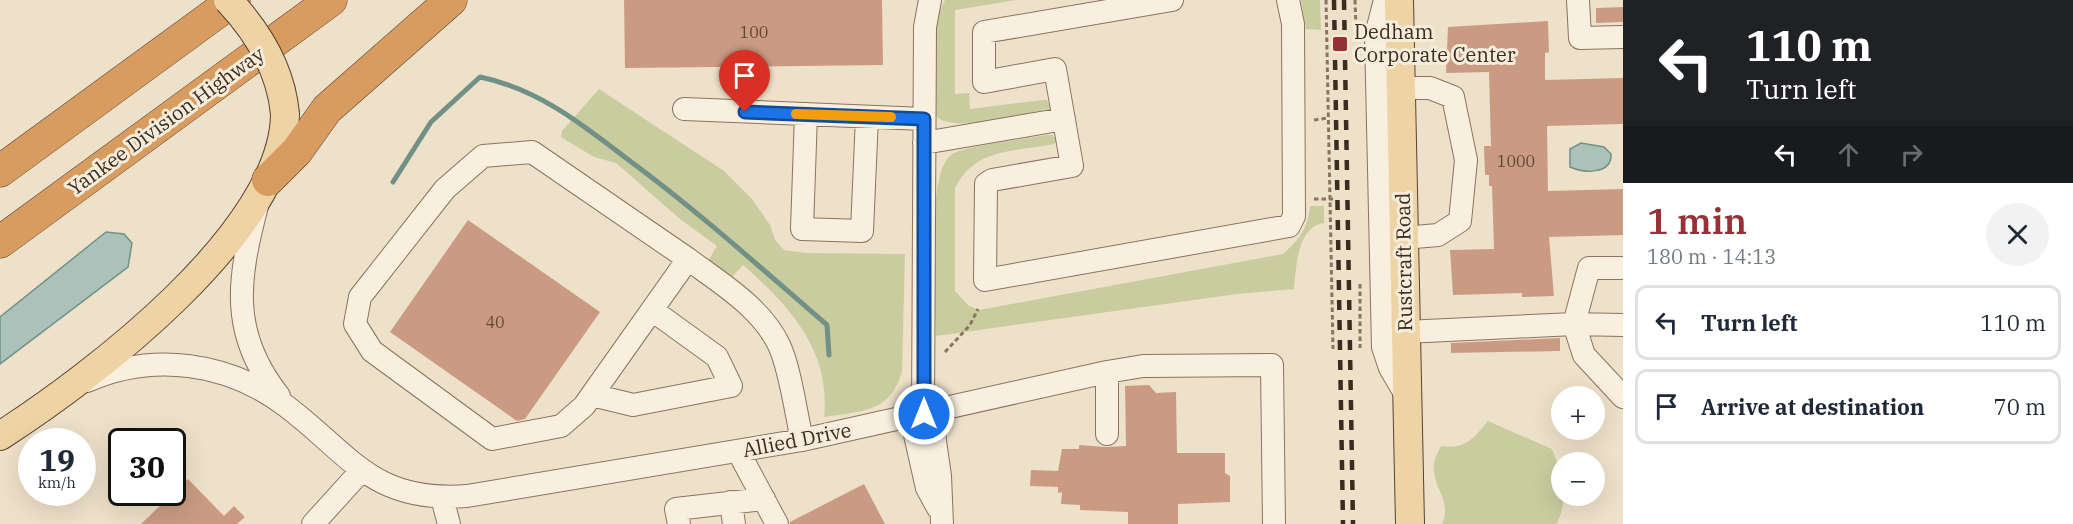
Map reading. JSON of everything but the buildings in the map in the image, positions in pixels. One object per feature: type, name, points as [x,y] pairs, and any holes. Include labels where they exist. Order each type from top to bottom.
[{"type":"highway","points":[[0,171],[234,0]]},
{"type":"highway","name":"Yankee Division Highway","points":[[0,242],[331,0]]},
{"type":"highway","points":[[264,189],[297,151],[327,109],[451,0]]},
{"type":"main road","points":[[0,436],[122,346],[167,305],[223,246],[264,189],[280,150],[285,114],[280,86],[264,46],[247,20],[228,0]]},
{"type":"main road","name":"Rustcraft Road","points":[[1399,0],[1410,524]]},
{"type":"street","points":[[930,0],[925,27],[922,415],[927,488],[941,518]]},
{"type":"street","points":[[1172,0],[984,32],[984,81],[1055,69],[1072,166],[992,180],[986,184],[985,280],[1289,226],[1293,216],[1293,24],[1288,0]]},
{"type":"street","points":[[1385,0],[1376,35],[1383,347],[1390,368],[1407,397]]},
{"type":"street","points":[[1578,0],[1580,38],[1623,37]]},
{"type":"street","points":[[1400,88],[1430,88],[1453,97],[1466,160],[1460,221],[1438,235],[1403,238]]},
{"type":"street","points":[[684,110],[924,119]]},
{"type":"street","points":[[806,114],[802,229],[822,230],[862,231],[867,117]]},
{"type":"street","points":[[924,143],[1064,119]]},
{"type":"street","points":[[688,259],[584,406],[561,426],[492,439],[372,351],[355,324],[360,297],[445,189],[483,156],[532,152],[688,259],[737,295],[768,327],[780,346],[802,440]]},
{"type":"street","name":"Allied Drive","points":[[264,189],[241,280],[243,321],[256,362],[287,407]]},
{"type":"street","points":[[1623,268],[1589,268],[1574,324],[1584,355],[1623,397]]},
{"type":"street","points":[[592,395],[633,405],[731,386],[717,357],[652,310]]},
{"type":"street","points":[[1405,332],[1574,324],[1623,325]]},
{"type":"street","name":"Allied Drive","points":[[51,400],[105,373],[129,366],[163,364],[224,373],[252,385],[287,407],[362,471],[390,486],[442,498],[467,496],[802,440],[1143,366],[1272,365],[1274,524]]},
{"type":"street","points":[[1107,372],[1107,434]]},
{"type":"street","points":[[738,451],[777,524]]},
{"type":"street","points":[[313,524],[362,471]]},
{"type":"street","points":[[442,498],[449,524]]},
{"type":"street","points":[[679,524],[676,509],[733,513],[764,499]]},
{"type":"path","points":[[1326,0],[1333,349]]},
{"type":"path","points":[[1309,120],[1328,118]]},
{"type":"path","points":[[1309,199],[1331,199]]},
{"type":"path","points":[[941,358],[970,325],[978,309]]},
{"type":"green space","points":[[945,0],[1016,0],[955,10],[955,94],[969,93],[970,109],[1043,100],[1047,100],[1051,108],[1008,118],[972,123],[943,121],[935,115],[934,41],[939,13]]},
{"type":"green space","points":[[1301,0],[1320,0],[1321,30],[1306,29]]},
{"type":"green space","points":[[599,89],[724,171],[752,199],[770,225],[775,240],[784,250],[806,253],[905,254],[902,371],[890,395],[882,402],[862,411],[824,417],[821,371],[814,351],[804,332],[776,297],[743,265],[731,278],[708,261],[717,246],[680,219],[616,163],[594,157],[561,137],[562,131]]},
{"type":"green space","points":[[1053,135],[1057,141],[1054,144],[1010,151],[985,159],[973,165],[955,188],[955,291],[969,306],[979,310],[1283,254],[1302,233],[1310,206],[1324,206],[1324,223],[1315,226],[1303,240],[1294,289],[1237,294],[936,336],[935,212],[943,167],[951,155],[958,152]]},
{"type":"green space","points":[[1488,421],[1552,449],[1551,506],[1563,506],[1556,524],[1442,524],[1445,508],[1434,472],[1434,462],[1441,446],[1456,446],[1473,437]]},
{"type":"water","points":[[1581,143],[1604,147],[1611,154],[1607,166],[1596,171],[1570,167],[1570,149]]},
{"type":"water","points":[[106,232],[124,234],[132,243],[128,267],[0,364],[0,317]]},
{"type":"waterway","points":[[393,182],[431,122],[480,77],[522,90],[560,110],[595,134],[681,200],[827,325],[829,355]]},
{"type":"railway","points":[[1334,0],[1343,524]]},
{"type":"railway","points":[[1344,0],[1353,524]]},
{"type":"slow traffic","points":[[796,114],[891,117]]},
{"type":"place","name":"Dedham Corporate Center","points":[[1340,44]]},
{"type":"route","points":[[745,112],[924,119],[924,414]]}]
